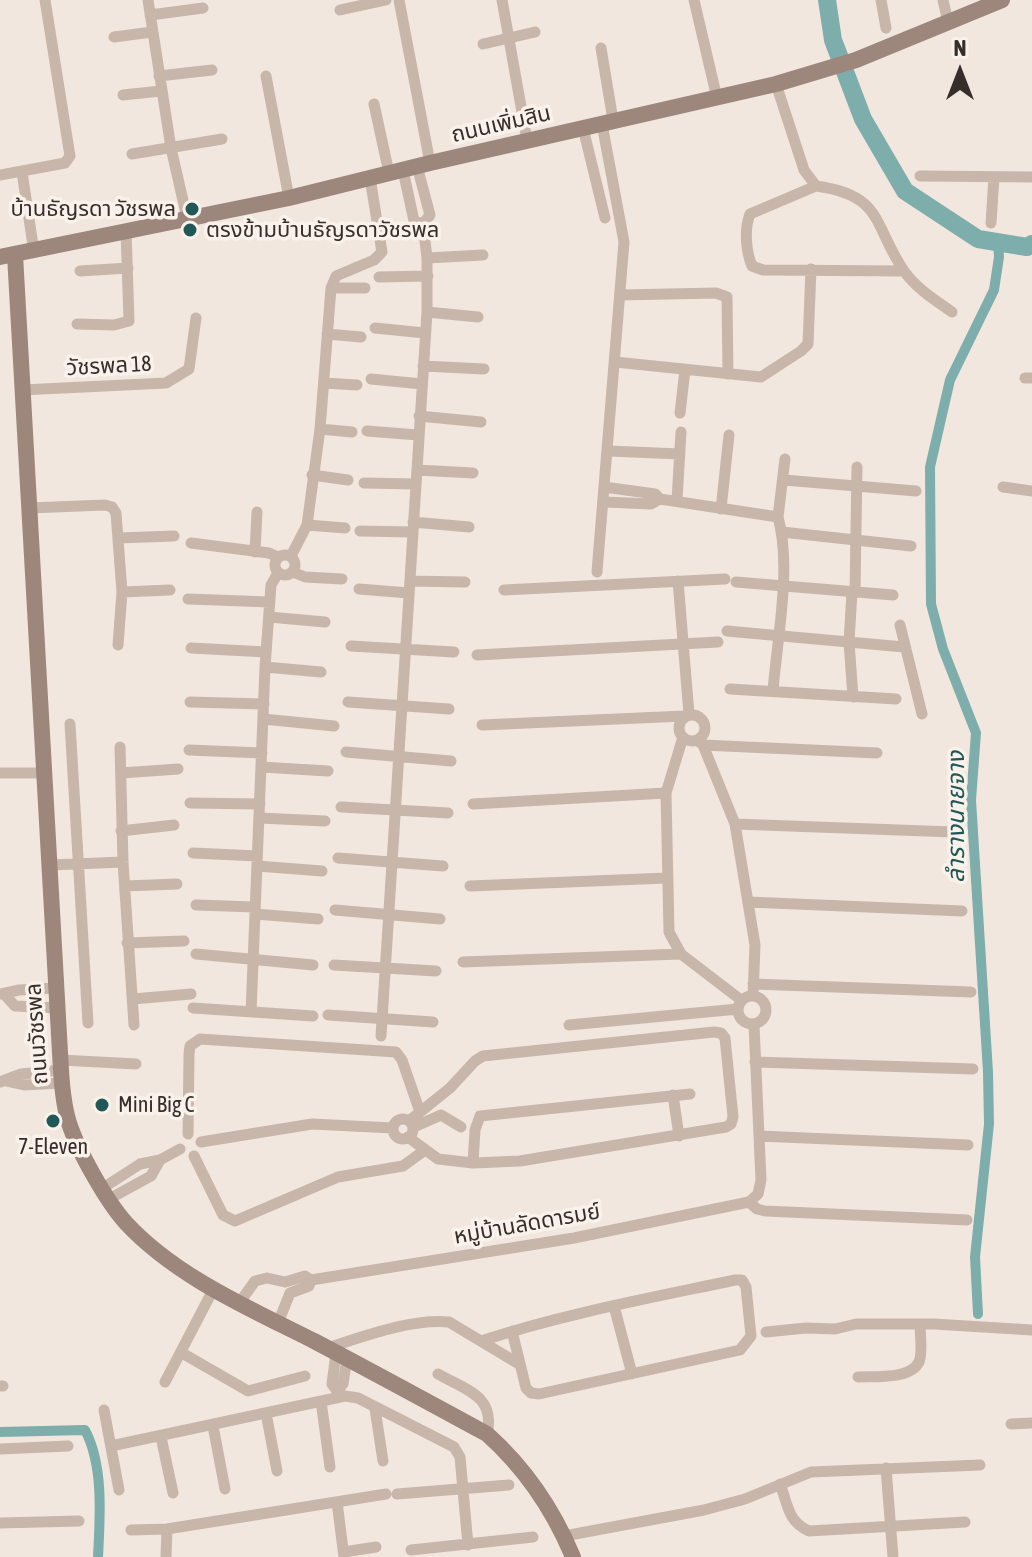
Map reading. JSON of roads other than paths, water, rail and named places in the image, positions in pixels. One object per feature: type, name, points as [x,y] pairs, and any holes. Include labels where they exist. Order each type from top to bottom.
[{"type":"street","points":[[0,175],[65,163],[70,156],[45,0]]},
{"type":"street","points":[[148,0],[171,148],[187,218]]},
{"type":"street","points":[[340,10],[386,0]]},
{"type":"street","points":[[399,0],[410,168]]},
{"type":"street","points":[[502,0],[527,140]]},
{"type":"street","points":[[694,0],[717,98]]},
{"type":"street","points":[[881,0],[886,28]]},
{"type":"street","points":[[943,0],[948,22]]},
{"type":"street","name":"ถนนเพิ่มสิน","points":[[8,256],[289,198],[776,84],[856,60],[1002,0]]},
{"type":"street","points":[[150,15],[203,8]]},
{"type":"street","points":[[114,37],[152,32]]},
{"type":"street","points":[[483,44],[535,32]]},
{"type":"street","points":[[597,572],[624,242],[601,48]]},
{"type":"street","points":[[159,76],[212,70]]},
{"type":"street","points":[[266,76],[289,198]]},
{"type":"street","points":[[776,84],[804,170],[816,186]]},
{"type":"street","points":[[123,95],[161,91]]},
{"type":"street","points":[[374,104],[410,168],[430,215],[423,224],[428,276],[427,312],[381,1036]]},
{"type":"street","points":[[583,128],[605,218]]},
{"type":"street","points":[[132,154],[222,139]]},
{"type":"street","points":[[22,172],[34,252]]},
{"type":"street","points":[[920,176],[1032,177]]},
{"type":"street","points":[[991,223],[994,177]]},
{"type":"street","points":[[191,543],[284,557],[296,565],[293,572],[284,576],[275,567],[284,557],[307,525],[320,429],[331,288],[336,276],[374,260],[382,252],[370,178]]},
{"type":"street","points":[[904,271],[756,269],[750,261],[747,222],[750,214],[816,186],[841,189],[861,201],[880,223],[904,271],[921,290],[952,312]]},
{"type":"street","points":[[77,324],[114,325],[129,321],[126,230]]},
{"type":"street","points":[[427,258],[483,255]]},
{"type":"street","name":"ถนนวัชรพล","points":[[8,256],[22,390],[57,1008],[68,1122],[106,1193],[124,1221],[141,1237],[169,1260],[214,1288],[487,1434],[524,1471],[564,1536],[573,1557]]},
{"type":"street","points":[[80,271],[128,268]]},
{"type":"street","points":[[615,362],[761,377],[808,344],[811,269]]},
{"type":"street","points":[[379,277],[428,276]]},
{"type":"street","points":[[331,288],[365,288]]},
{"type":"street","points":[[620,295],[716,293],[727,297],[728,374]]},
{"type":"street","points":[[427,312],[478,317]]},
{"type":"street","name":"วัชรพล 18","points":[[22,390],[157,384],[173,380],[189,369],[196,318]]},
{"type":"street","points":[[375,328],[425,333]]},
{"type":"street","points":[[327,334],[361,337]]},
{"type":"street","points":[[423,366],[484,369]]},
{"type":"street","points":[[680,413],[685,370]]},
{"type":"street","points":[[371,379],[422,384]]},
{"type":"street","points":[[324,383],[357,385]]},
{"type":"street","points":[[419,416],[481,422]]},
{"type":"street","points":[[320,429],[352,432]]},
{"type":"street","points":[[367,431],[418,435]]},
{"type":"street","points":[[677,500],[681,432]]},
{"type":"street","points":[[721,509],[729,435]]},
{"type":"street","points":[[609,451],[680,454]]},
{"type":"street","points":[[773,691],[782,584],[782,532],[778,517],[785,459]]},
{"type":"street","points":[[853,697],[849,642],[854,592],[857,467]]},
{"type":"street","points":[[417,470],[473,473]]},
{"type":"street","points":[[312,475],[348,480]]},
{"type":"street","points":[[784,480],[916,491]]},
{"type":"street","points":[[364,483],[415,484]]},
{"type":"street","points":[[604,487],[655,494],[660,499]]},
{"type":"street","points":[[1003,487],[1032,491]]},
{"type":"street","points":[[604,502],[651,504],[660,499],[677,500],[778,517]]},
{"type":"street","points":[[29,508],[105,505],[112,507],[116,513],[122,592],[118,645]]},
{"type":"street","points":[[255,552],[257,512]]},
{"type":"street","points":[[307,525],[345,528]]},
{"type":"street","points":[[360,531],[469,527]]},
{"type":"street","points":[[782,532],[911,546]]},
{"type":"street","points":[[118,538],[174,536]]},
{"type":"street","points":[[293,572],[305,577],[342,579]]},
{"type":"street","points":[[251,1012],[265,667],[271,585],[278,573]]},
{"type":"street","points":[[504,590],[731,580],[893,595]]},
{"type":"street","points":[[678,581],[685,644],[687,715],[680,729],[683,737],[666,793],[669,932],[681,954],[746,997],[764,1002],[765,1018],[754,1025]]},
{"type":"street","points":[[359,589],[465,582]]},
{"type":"street","points":[[122,592],[170,590]]},
{"type":"street","points":[[188,599],[270,602]]},
{"type":"street","points":[[269,617],[325,622]]},
{"type":"street","points":[[900,625],[922,714]]},
{"type":"street","points":[[727,631],[904,647]]},
{"type":"street","points":[[477,655],[718,642]]},
{"type":"street","points":[[351,646],[454,652]]},
{"type":"street","points":[[191,648],[266,652]]},
{"type":"street","points":[[265,667],[321,672]]},
{"type":"street","points":[[730,689],[896,699]]},
{"type":"street","points":[[190,702],[264,704]]},
{"type":"street","points":[[348,702],[449,709]]},
{"type":"street","points":[[482,725],[698,716],[705,726],[700,743],[735,824],[755,945],[741,1020],[754,1025]]},
{"type":"street","points":[[263,719],[334,726]]},
{"type":"street","points":[[70,724],[88,1023]]},
{"type":"street","points":[[683,737],[700,743],[877,753]]},
{"type":"street","points":[[120,747],[121,831],[134,1025]]},
{"type":"street","points":[[189,750],[262,753]]},
{"type":"street","points":[[346,752],[451,761]]},
{"type":"street","points":[[261,767],[328,771]]},
{"type":"street","points":[[121,773],[178,769]]},
{"type":"street","points":[[0,773],[43,773]]},
{"type":"street","points":[[473,804],[666,793]]},
{"type":"street","points":[[190,803],[260,804]]},
{"type":"street","points":[[341,807],[448,813]]},
{"type":"street","points":[[259,818],[325,821]]},
{"type":"street","points":[[735,824],[953,832]]},
{"type":"street","points":[[121,831],[174,825]]},
{"type":"street","points":[[193,853],[322,871]]},
{"type":"street","points":[[338,858],[443,866]]},
{"type":"street","points":[[50,865],[123,862]]},
{"type":"street","points":[[470,886],[667,878]]},
{"type":"street","points":[[125,886],[177,884]]},
{"type":"street","points":[[748,902],[962,911]]},
{"type":"street","points":[[196,905],[318,919]]},
{"type":"street","points":[[335,910],[440,919]]},
{"type":"street","points":[[127,943],[184,941]]},
{"type":"street","points":[[196,954],[313,965]]},
{"type":"street","points":[[463,962],[681,954]]},
{"type":"street","points":[[334,965],[436,971]]},
{"type":"street","points":[[2,994],[56,988]]},
{"type":"street","points":[[569,1025],[746,997],[971,992]]},
{"type":"street","points":[[2,994],[15,1006],[57,1008]]},
{"type":"street","points":[[133,999],[191,994]]},
{"type":"street","points":[[193,1008],[313,1016]]},
{"type":"street","points":[[328,1015],[433,1022]]},
{"type":"street","points":[[749,1202],[758,1194],[761,1180],[754,1025]]},
{"type":"street","points":[[721,1033],[725,1038],[733,1117],[726,1127],[520,1161],[473,1163],[438,1159],[425,1150],[410,1128],[420,1112],[483,1056],[721,1033]]},
{"type":"street","points":[[180,1149],[181,1140],[188,1134],[190,1046],[200,1039],[396,1052],[402,1060],[420,1112]]},
{"type":"street","points":[[755,1062],[973,1069]]},
{"type":"street","points":[[3,1082],[24,1085],[61,1071],[136,1064]]},
{"type":"street","points":[[473,1163],[475,1130],[480,1116],[690,1094]]},
{"type":"street","points":[[673,1095],[679,1136]]},
{"type":"street","points":[[201,1142],[312,1124],[393,1128],[398,1137],[410,1128],[441,1115],[461,1127]]},
{"type":"street","points":[[180,1149],[187,1156],[194,1156],[201,1149],[201,1142],[195,1135],[188,1134]]},
{"type":"street","points":[[759,1136],[968,1145]]},
{"type":"street","points":[[106,1193],[151,1176],[160,1160],[180,1149]]},
{"type":"street","points":[[194,1156],[223,1215],[235,1221],[338,1177],[403,1166],[425,1150]]},
{"type":"street","name":"หมู่บ้านลัดดารมย์","points":[[240,1302],[255,1281],[267,1278],[288,1288],[305,1276],[311,1280],[574,1238],[749,1202],[765,1211],[967,1220]]},
{"type":"street","points":[[481,1341],[512,1331],[614,1306],[735,1280],[742,1280],[746,1287],[751,1336],[740,1350],[539,1394],[531,1393],[526,1388],[512,1331]]},
{"type":"street","points":[[165,1382],[214,1288]]},
{"type":"street","points":[[278,1323],[288,1288]]},
{"type":"street","points":[[614,1306],[632,1374]]},
{"type":"street","points":[[111,1446],[321,1401],[337,1394],[343,1384],[337,1353],[373,1333],[437,1321],[449,1322],[519,1364]]},
{"type":"street","points":[[766,1332],[835,1329],[856,1324],[1032,1330]]},
{"type":"street","points":[[858,1377],[899,1374],[916,1366],[920,1360],[920,1324]]},
{"type":"street","points":[[182,1353],[248,1391],[305,1376]]},
{"type":"street","points":[[438,1374],[483,1401],[490,1413],[487,1434]]},
{"type":"street","points":[[337,1394],[358,1398],[454,1447],[460,1457],[468,1545]]},
{"type":"street","points":[[321,1401],[330,1467]]},
{"type":"street","points":[[375,1409],[383,1461]]},
{"type":"street","points":[[104,1410],[119,1490]]},
{"type":"street","points":[[266,1413],[277,1471]]},
{"type":"street","points":[[1011,1424],[1032,1423]]},
{"type":"street","points":[[213,1426],[225,1489]]},
{"type":"street","points":[[161,1437],[173,1493]]},
{"type":"street","points":[[0,1449],[68,1446]]},
{"type":"street","points":[[564,1536],[704,1510],[745,1499],[811,1472],[980,1465]]},
{"type":"street","points":[[886,1468],[893,1557]]},
{"type":"street","points":[[780,1484],[791,1517],[796,1525],[809,1531],[965,1522]]},
{"type":"street","points":[[131,1530],[167,1529],[391,1494],[509,1485]]},
{"type":"street","points":[[337,1502],[344,1554],[376,1547]]},
{"type":"street","points":[[0,1523],[79,1521]]},
{"type":"street","points":[[166,1557],[167,1529]]},
{"type":"street","points":[[411,1550],[533,1537]]},
{"type":"waterway","points":[[827,0],[833,40],[863,119],[905,191],[978,239],[1027,247],[1032,244]]},
{"type":"waterway","name":"ลำรางนายจาง","points":[[978,1314],[975,1257],[989,1124],[971,800],[976,733],[943,649],[931,604],[930,467],[950,380],[994,290],[998,242]]},
{"type":"waterway","points":[[0,1432],[85,1430],[98,1475],[98,1557]]},
{"type":"place","name":"บ้านธัญรดา วัชรพล","points":[[192,209]]},
{"type":"place","name":"ตรงข้ามบ้านธัญรดาวัชรพล","points":[[190,230]]},
{"type":"place","name":"Mini Big C","points":[[102,1105]]},
{"type":"place","name":"7-Eleven","points":[[53,1121]]}]
